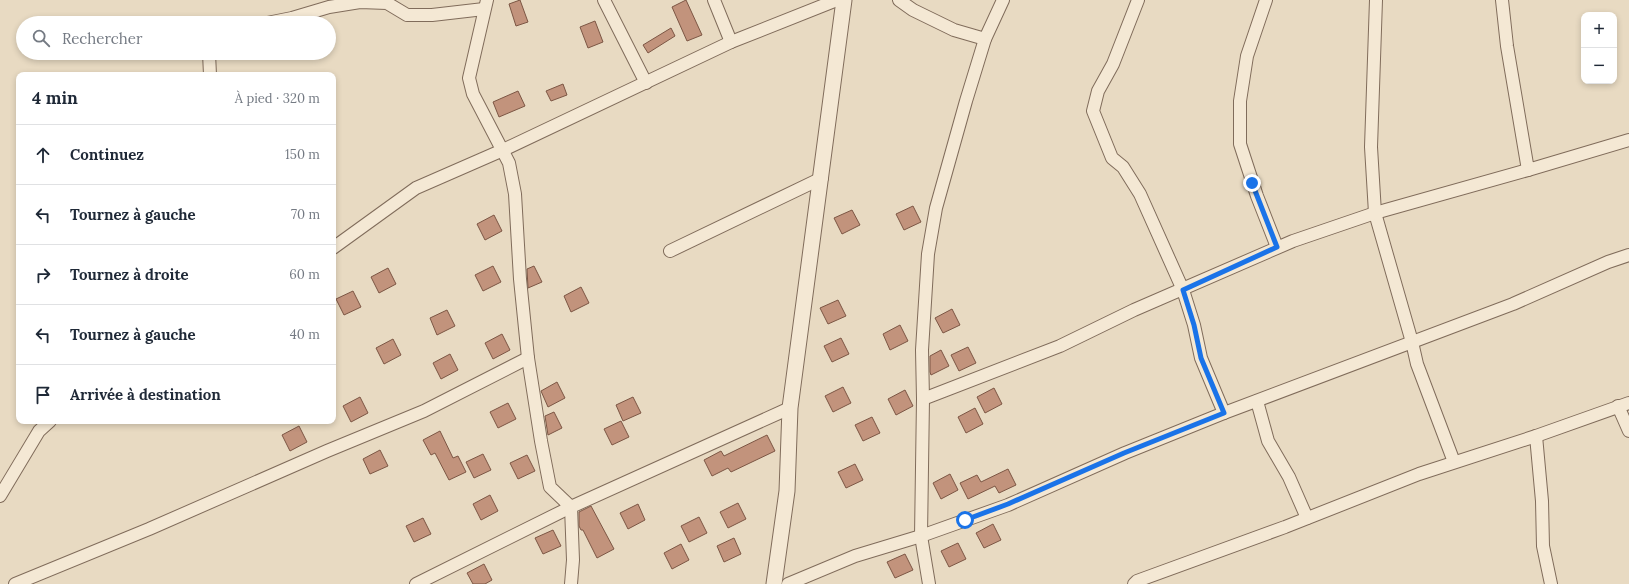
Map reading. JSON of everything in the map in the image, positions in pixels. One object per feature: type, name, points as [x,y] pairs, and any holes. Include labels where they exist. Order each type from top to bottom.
[{"type":"street","points":[[604,0],[646,83]]},
{"type":"street","points":[[714,0],[731,42]]},
{"type":"street","points":[[336,246],[416,188],[503,150],[731,42],[836,0]]},
{"type":"street","points":[[774,584],[787,491],[790,408],[822,178],[844,0]]},
{"type":"street","points":[[899,0],[913,10],[954,30],[985,39]]},
{"type":"street","points":[[929,584],[921,536],[923,399],[922,350],[928,254],[936,208],[966,101],[985,39],[1003,0]]},
{"type":"street","points":[[1138,0],[1113,64],[1098,91],[1093,111],[1112,158],[1123,167],[1140,194],[1183,290],[1194,325],[1201,358],[1224,413]]},
{"type":"street","points":[[1266,0],[1247,56],[1240,101],[1240,144],[1257,196],[1277,247]]},
{"type":"street","points":[[1376,0],[1371,147],[1375,213],[1417,364],[1454,462]]},
{"type":"street","points":[[1502,0],[1507,46],[1528,170]]},
{"type":"street","points":[[298,16],[329,6],[360,2],[387,3],[407,16],[432,15],[485,5],[469,78],[473,94],[509,163],[515,194],[520,279],[528,358],[550,487],[571,507],[573,560],[571,584]]},
{"type":"street","points":[[209,60],[210,72]]},
{"type":"street","points":[[923,399],[1060,346],[1134,310],[1183,290],[1277,247],[1375,213],[1629,140]]},
{"type":"street","points":[[670,251],[822,178]]},
{"type":"street","points":[[788,584],[855,556],[921,536],[1008,504],[1124,453],[1224,413],[1513,304],[1608,262],[1629,255]]},
{"type":"street","points":[[15,584],[149,529],[327,451],[424,411],[528,358]]},
{"type":"street","points":[[1258,401],[1268,441],[1289,477],[1307,518]]},
{"type":"street","points":[[1134,584],[1137,581],[1307,518],[1419,474],[1536,436],[1624,405],[1629,431]]},
{"type":"street","points":[[416,584],[571,507],[790,408]]},
{"type":"street","points":[[0,496],[39,431],[47,424]]},
{"type":"street","points":[[1536,436],[1542,501],[1543,546],[1551,584]]},
{"type":"building","points":[[520,0],[528,22],[516,26],[509,4]]},
{"type":"building","points":[[686,0],[702,35],[687,41],[672,7]]},
{"type":"building","points":[[595,21],[603,42],[588,48],[580,27]]},
{"type":"building","points":[[671,28],[675,36],[648,53],[643,45]]},
{"type":"building","points":[[563,84],[567,95],[551,101],[546,91]]},
{"type":"building","points":[[518,91],[525,106],[499,117],[493,102]]},
{"type":"building","points":[[913,206],[921,222],[904,230],[896,214]]},
{"type":"building","points":[[852,210],[860,225],[842,234],[834,218]]},
{"type":"building","points":[[494,215],[502,231],[485,240],[477,224]]},
{"type":"building","points":[[493,266],[501,282],[483,291],[475,275]]},
{"type":"building","points":[[534,266],[542,282],[528,288],[527,269]]},
{"type":"building","points":[[388,268],[396,284],[379,293],[371,277]]},
{"type":"building","points":[[581,287],[589,303],[571,312],[564,296]]},
{"type":"building","points":[[353,291],[361,307],[344,315],[336,299]]},
{"type":"building","points":[[838,300],[846,316],[828,324],[820,308]]},
{"type":"building","points":[[952,309],[960,325],[943,333],[935,318]]},
{"type":"building","points":[[447,310],[455,326],[437,335],[430,318]]},
{"type":"building","points":[[900,325],[908,341],[890,350],[883,334]]},
{"type":"building","points":[[502,334],[510,350],[493,359],[485,343]]},
{"type":"building","points":[[841,338],[849,354],[832,362],[824,346]]},
{"type":"building","points":[[393,339],[401,355],[384,364],[376,348]]},
{"type":"building","points":[[968,347],[976,363],[959,371],[951,355]]},
{"type":"building","points":[[941,350],[949,366],[931,375],[930,356]]},
{"type":"building","points":[[450,354],[458,370],[441,379],[433,363]]},
{"type":"building","points":[[557,382],[565,398],[548,407],[541,391]]},
{"type":"building","points":[[843,387],[851,403],[833,412],[825,396]]},
{"type":"building","points":[[994,388],[1002,404],[985,413],[977,397]]},
{"type":"building","points":[[905,390],[913,406],[896,415],[888,399]]},
{"type":"building","points":[[360,397],[368,413],[351,422],[343,406]]},
{"type":"building","points":[[633,397],[641,413],[623,421],[616,405]]},
{"type":"building","points":[[508,403],[516,419],[498,428],[490,412]]},
{"type":"building","points":[[975,408],[983,424],[966,433],[958,417]]},
{"type":"building","points":[[554,412],[562,428],[548,435],[545,416]]},
{"type":"building","points":[[872,417],[880,433],[863,441],[855,425]]},
{"type":"building","points":[[621,421],[629,437],[612,445],[604,429]]},
{"type":"building","points":[[299,426],[307,442],[290,451],[282,435]]},
{"type":"building","points":[[440,431],[453,458],[458,456],[466,472],[449,480],[435,453],[431,455],[423,440]]},
{"type":"building","points":[[767,435],[775,451],[731,472],[728,468],[712,476],[704,460],[721,451],[724,456]]},
{"type":"building","points":[[380,450],[388,466],[370,474],[363,459]]},
{"type":"building","points":[[483,454],[491,470],[474,478],[466,462]]},
{"type":"building","points":[[527,455],[535,471],[518,479],[510,463]]},
{"type":"building","points":[[855,464],[863,480],[846,488],[838,472]]},
{"type":"building","points":[[1008,469],[1016,485],[999,493],[995,486],[968,499],[960,483],[977,475],[981,482]]},
{"type":"building","points":[[950,474],[958,490],[941,499],[933,483]]},
{"type":"building","points":[[490,495],[498,511],[481,520],[473,504]]},
{"type":"building","points":[[738,503],[746,519],[728,528],[720,512]]},
{"type":"building","points":[[638,504],[645,520],[628,529],[620,513]]},
{"type":"building","points":[[591,506],[614,549],[597,558],[583,530],[581,530],[579,526],[579,512]]},
{"type":"building","points":[[699,517],[707,533],[689,542],[681,526]]},
{"type":"building","points":[[423,518],[431,534],[414,542],[406,526]]},
{"type":"building","points":[[993,524],[1001,540],[984,548],[976,533]]},
{"type":"building","points":[[553,530],[561,546],[543,554],[535,538]]},
{"type":"building","points":[[734,538],[741,554],[724,562],[717,546]]},
{"type":"building","points":[[958,543],[966,559],[949,567],[941,551]]},
{"type":"building","points":[[681,544],[689,560],[672,569],[664,553]]},
{"type":"building","points":[[905,554],[913,570],[895,578],[887,562]]},
{"type":"building","points":[[484,564],[492,580],[485,584],[473,584],[467,573]]},
{"type":"route","points":[[965,520],[1008,504],[1124,453],[1224,413],[1201,358],[1194,325],[1183,290],[1277,247],[1252,183]]}]
